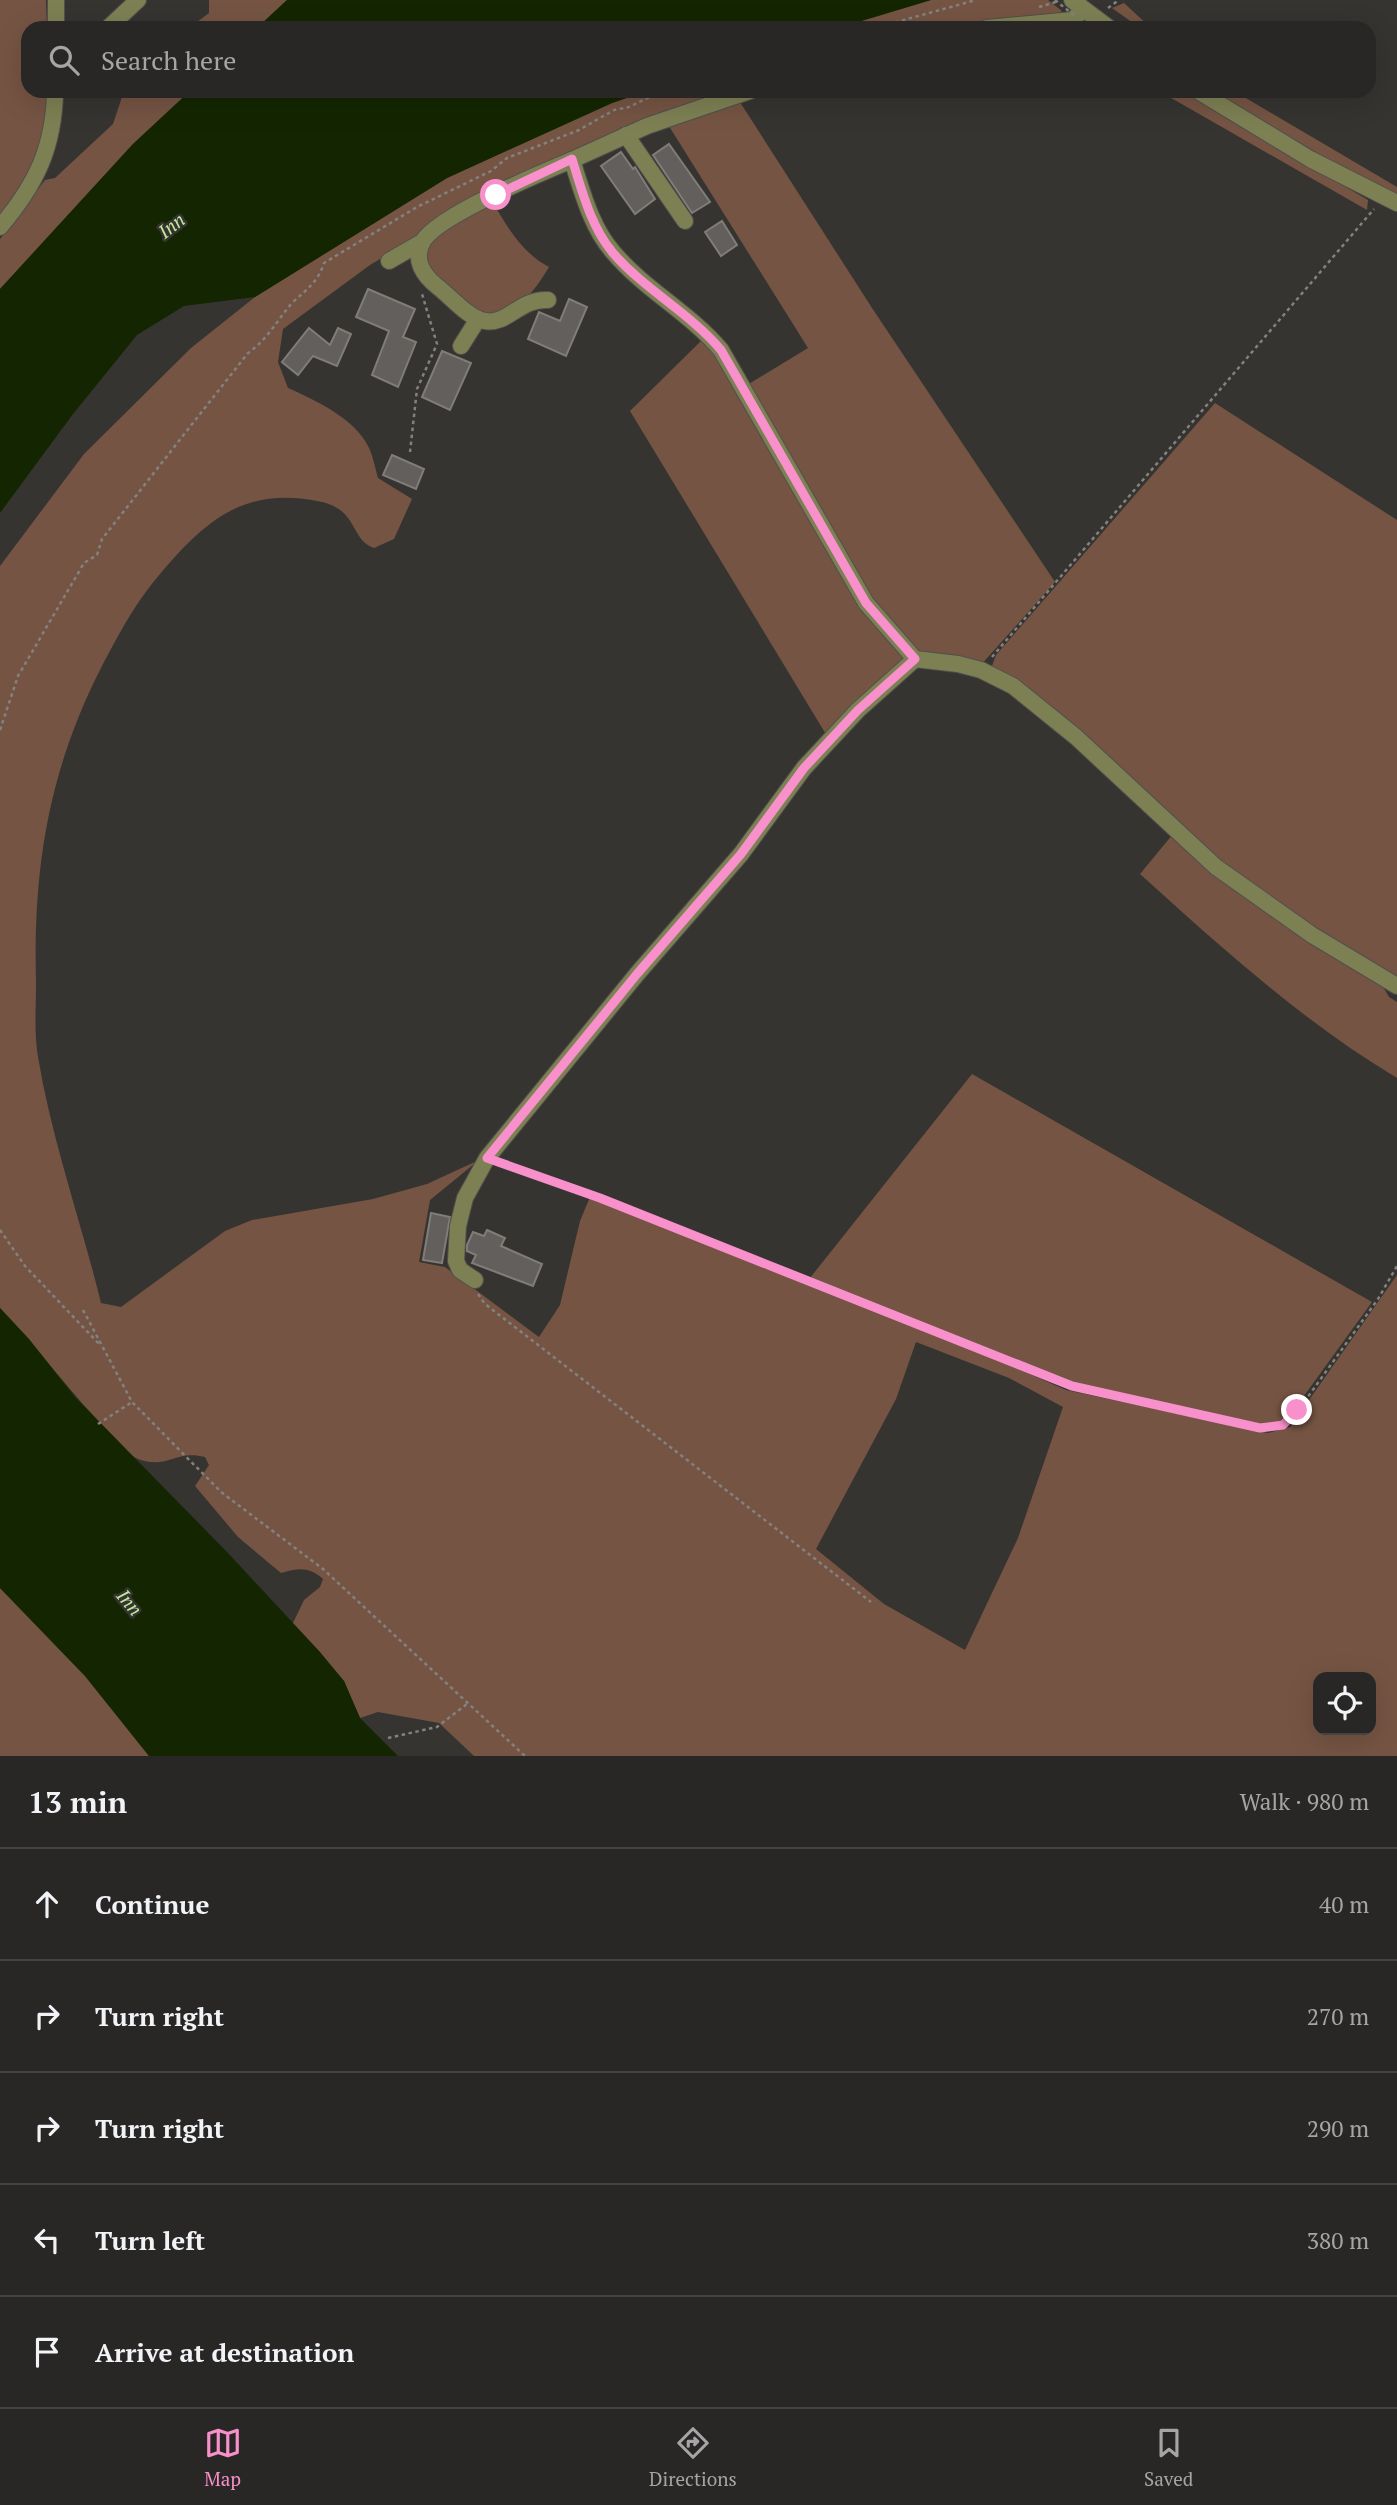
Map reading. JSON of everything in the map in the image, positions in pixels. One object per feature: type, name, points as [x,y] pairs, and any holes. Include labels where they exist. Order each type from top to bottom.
[{"type":"street","points":[[56,0],[56,21]]},
{"type":"street","points":[[116,21],[138,0]]},
{"type":"street","points":[[1062,21],[1073,20],[1077,9],[1097,21]]},
{"type":"street","points":[[0,227],[32,187],[47,153],[55,115],[55,98]]},
{"type":"street","points":[[389,261],[422,242],[458,215],[572,159],[626,135],[730,98]]},
{"type":"street","points":[[1209,98],[1267,134],[1397,204]]},
{"type":"street","points":[[626,135],[685,221]]},
{"type":"street","points":[[572,159],[586,201],[604,240],[624,264],[699,327],[721,350],[866,603],[915,659],[958,664],[981,670],[1005,681],[1039,705],[1216,867],[1312,935],[1397,986]]},
{"type":"street","points":[[422,242],[419,258],[421,270],[478,319],[498,320],[534,299],[548,300]]},
{"type":"street","points":[[461,346],[478,319]]},
{"type":"street","points":[[475,1280],[460,1270],[456,1261],[458,1226],[465,1198],[487,1158],[637,974],[741,854],[804,768],[858,710],[915,659]]},
{"type":"path","points":[[900,21],[976,0]]},
{"type":"path","points":[[1055,0],[1077,9]]},
{"type":"path","points":[[981,670],[1370,215],[1381,195]]},
{"type":"path","points":[[410,452],[417,389],[437,344],[420,285],[421,270]]},
{"type":"path","points":[[0,730],[18,676],[84,563],[97,555],[102,538],[229,377]]},
{"type":"path","points":[[487,1158],[600,1198],[1072,1386],[1260,1428],[1273,1428],[1292,1419],[1378,1299],[1397,1266]]},
{"type":"path","points":[[0,1230],[25,1266],[104,1349]]},
{"type":"path","points":[[475,1280],[479,1297],[485,1304],[871,1602]]},
{"type":"path","points":[[83,1310],[132,1402],[222,1492],[323,1569],[441,1675],[467,1704],[525,1756]]},
{"type":"path","points":[[98,1424],[132,1402]]},
{"type":"path","points":[[388,1738],[437,1727],[467,1704]]},
{"type":"shaded area","points":[[0,0],[46,0],[47,21],[21,21],[21,98],[47,98],[44,128],[36,158],[29,172],[0,214]]},
{"type":"shaded area","points":[[209,0],[287,0],[264,21],[198,21],[209,13]]},
{"type":"shaded area","points":[[931,0],[1048,0],[1062,11],[1058,14],[992,21],[861,21]]},
{"type":"shaded area","points":[[1124,3],[1143,21],[1130,21],[1112,8]]},
{"type":"shaded area","points":[[122,98],[182,98],[133,144],[0,289],[0,239],[45,180],[55,178],[113,124]]},
{"type":"shaded area","points":[[627,98],[722,98],[437,225],[370,265],[283,329],[278,362],[288,388],[333,411],[353,427],[370,450],[378,478],[412,499],[394,539],[374,548],[360,538],[340,510],[317,501],[268,499],[228,512],[193,538],[151,585],[104,662],[70,740],[48,818],[38,898],[36,940],[38,1057],[51,1119],[101,1303],[121,1307],[225,1231],[252,1220],[373,1199],[427,1184],[479,1160],[430,1200],[419,1262],[445,1267],[539,1337],[560,1305],[580,1221],[590,1197],[916,1324],[1066,1390],[1268,1433],[1290,1427],[1397,1275],[1397,1756],[474,1756],[439,1723],[378,1712],[360,1718],[344,1681],[292,1625],[304,1600],[320,1587],[323,1579],[303,1569],[281,1573],[238,1537],[195,1486],[209,1465],[205,1457],[187,1455],[148,1462],[131,1455],[0,1308],[0,566],[84,454],[191,348],[255,297],[447,178],[612,103]],"holes":[[[916,1342],[1009,1378],[1063,1407],[1018,1538],[965,1650],[884,1604],[816,1549],[896,1399]]]},
{"type":"shaded area","points":[[1171,98],[1195,98],[1368,200],[1367,210]]},
{"type":"shaded area","points":[[1226,98],[1246,98],[1397,187],[1397,195],[1322,156]]},
{"type":"shaded area","points":[[738,99],[872,308],[1055,582],[980,666],[916,650],[886,622],[747,385],[808,348],[667,123]]},
{"type":"shaded area","points":[[492,201],[523,247],[549,267],[535,289],[522,302],[499,314],[475,308],[448,291],[437,279],[426,255],[429,243],[440,232]]},
{"type":"shaded area","points":[[705,337],[903,656],[904,661],[827,736],[630,411]]},
{"type":"shaded area","points":[[1215,403],[1397,520],[1397,980],[1342,949],[1237,877],[1138,796],[994,671],[992,666],[996,655]]},
{"type":"shaded area","points":[[1173,834],[1379,980],[1389,997],[1397,1002],[1397,1078],[1296,1008],[1232,956],[1140,874]]},
{"type":"shaded area","points":[[972,1074],[1372,1302],[1288,1418],[1270,1425],[1246,1422],[1078,1385],[810,1278]]},
{"type":"shaded area","points":[[0,1588],[85,1676],[149,1756],[0,1756]]},
{"type":"water","points":[[287,0],[931,0],[861,21],[264,21]]},
{"type":"water","name":"Inn","points":[[182,98],[627,98],[447,178],[255,297],[184,306],[137,335],[73,414],[0,513],[0,289],[133,144]]},
{"type":"water","name":"Inn","points":[[0,1308],[29,1339],[75,1397],[228,1553],[320,1652],[344,1681],[360,1718],[398,1756],[149,1756],[85,1676],[0,1588]]},
{"type":"building","points":[[669,144],[710,202],[692,213],[653,155]]},
{"type":"building","points":[[621,152],[633,169],[635,167],[655,199],[635,214],[601,166]]},
{"type":"building","points":[[722,221],[737,245],[721,256],[705,232]]},
{"type":"building","points":[[368,289],[415,309],[403,337],[416,342],[398,387],[372,375],[389,331],[356,317]]},
{"type":"building","points":[[569,299],[587,307],[566,356],[528,339],[539,312],[560,321]]},
{"type":"building","points":[[309,328],[330,345],[338,328],[351,334],[337,366],[313,356],[298,375],[282,362]]},
{"type":"building","points":[[442,351],[471,363],[450,410],[422,397]]},
{"type":"building","points":[[392,455],[424,469],[416,489],[383,475]]},
{"type":"building","points":[[431,1213],[450,1217],[442,1263],[423,1260]]},
{"type":"building","points":[[487,1230],[505,1238],[501,1246],[542,1264],[533,1286],[472,1263],[476,1255],[467,1251],[467,1245],[473,1232],[484,1236]]},
{"type":"route","points":[[496,195],[572,159],[586,201],[604,240],[624,264],[699,327],[721,350],[808,497],[866,603],[878,620],[915,659],[858,710],[804,768],[741,854],[637,974],[487,1158],[600,1198],[910,1319],[1072,1386],[1260,1428],[1283,1425],[1292,1419],[1297,1410]]}]
